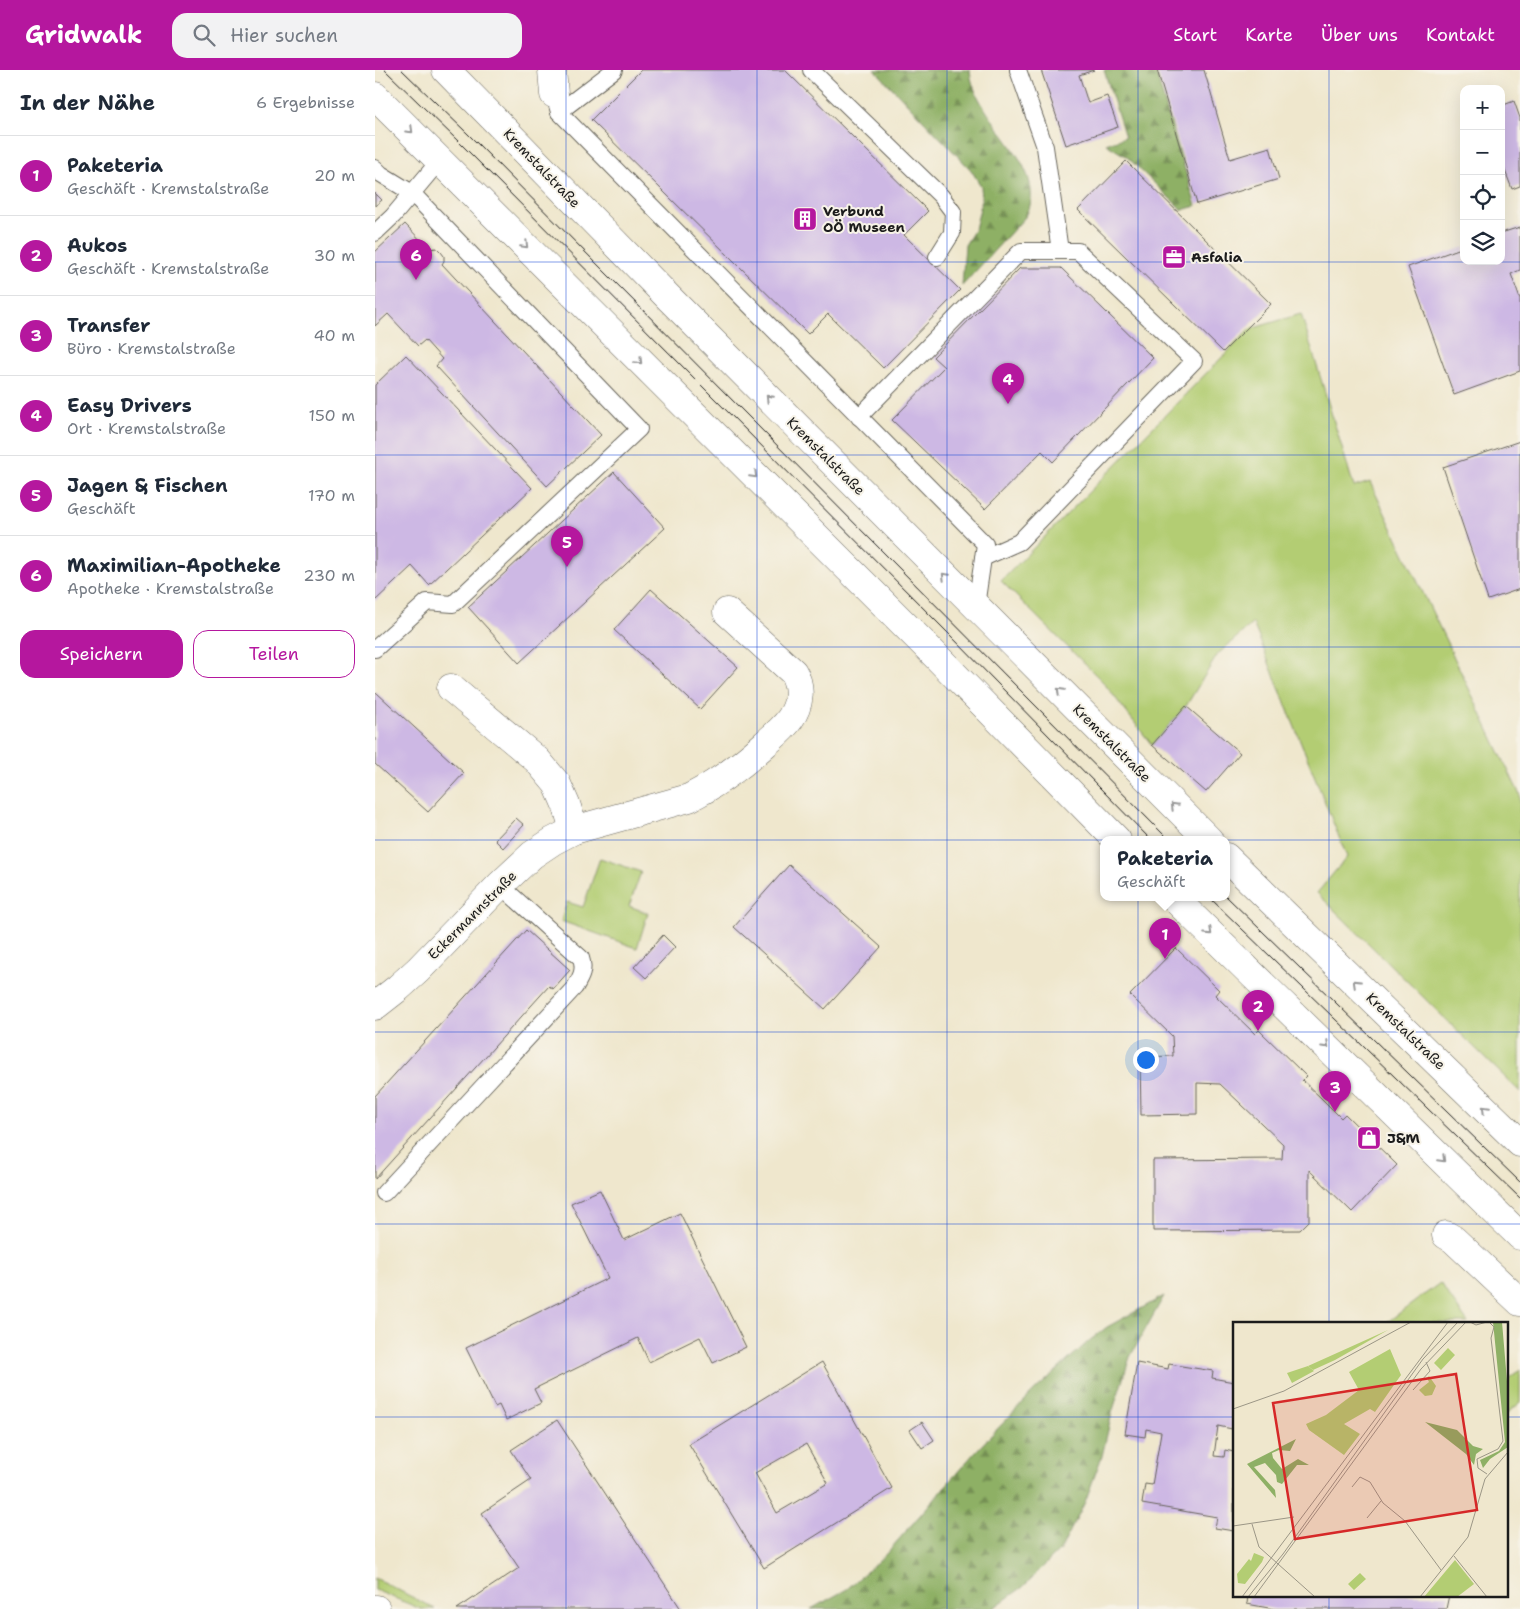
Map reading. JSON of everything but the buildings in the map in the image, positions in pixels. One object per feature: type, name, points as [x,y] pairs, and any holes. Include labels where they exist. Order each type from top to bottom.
[{"type":"main road","name":"Kremstalstraße","points":[[446,70],[677,306],[1205,836]]},
{"type":"main road","points":[[375,96],[932,652],[1113,836]]},
{"type":"main road","name":"Eckermannstraße","points":[[375,1006],[399,988],[418,970],[500,885],[533,855],[553,841],[574,830],[664,806],[697,794],[745,762],[782,729],[791,718],[796,707],[799,683],[796,676],[727,612]]},
{"type":"main road","points":[[451,688],[537,760],[557,784],[574,830]]},
{"type":"main road","name":"Kremstalstraße","points":[[1230,861],[1520,1143]]},
{"type":"main road","points":[[1177,901],[1520,1236]]},
{"type":"main road","points":[[1446,1235],[1453,1239],[1520,1302]]},
{"type":"lane","points":[[613,70],[555,92],[859,416],[985,544],[975,606]]},
{"type":"lane","points":[[811,70],[941,196],[953,212],[951,233],[937,257]]},
{"type":"lane","points":[[1018,70],[1045,147],[1060,251]]},
{"type":"lane","points":[[375,233],[393,216],[440,160]]},
{"type":"lane","points":[[375,168],[381,174],[412,193],[639,429],[453,604],[427,602],[375,649]]},
{"type":"lane","points":[[859,416],[1021,251],[1078,251],[1194,361],[1019,542],[983,558]]},
{"type":"lane","points":[[384,1192],[575,987],[582,975],[583,966],[581,958],[500,885]]},
{"type":"green space","points":[[875,70],[970,70],[974,89],[1020,161],[1029,179],[1031,197],[1026,216],[962,286],[965,245],[975,229],[982,200],[981,186],[971,170]]},
{"type":"green space","points":[[1104,70],[1155,70],[1196,206],[1182,210],[1127,157],[1106,144],[1125,137]]},
{"type":"green space","points":[[1301,314],[1354,487],[1370,482],[1520,793],[1520,1092],[1317,893],[1347,857],[1253,623],[1218,654],[1186,706],[1152,745],[1103,682],[1001,581],[1250,329]]},
{"type":"green space","points":[[600,858],[641,872],[629,906],[648,913],[637,948],[561,921],[567,902],[583,907]]},
{"type":"green space","points":[[1440,1283],[1467,1322],[1387,1322]]},
{"type":"green space","points":[[1164,1296],[1130,1357],[1112,1413],[1102,1456],[1085,1502],[1061,1549],[1023,1587],[992,1609],[811,1609],[847,1589],[886,1554],[976,1451],[1033,1392],[1089,1341],[1107,1327]]},
{"type":"green space","points":[[1520,1370],[1520,1403],[1507,1413],[1507,1379]]},
{"type":"green space","points":[[375,1578],[435,1609],[421,1609],[375,1590]]},
{"type":"tram line","points":[[385,70],[949,634],[1147,836]]},
{"type":"tram line","points":[[402,70],[468,134],[1165,836]]},
{"type":"tram line","points":[[1230,900],[1520,1182]]},
{"type":"tram line","points":[[1213,901],[1520,1198]]},
{"type":"place","name":"Verbund OÖ Museen","points":[[805,219]]},
{"type":"place","name":"Asfalia","points":[[1174,257]]},
{"type":"place","name":"Maximilian-Apotheke","points":[[416,280]]},
{"type":"place","name":"Easy Drivers","points":[[1008,404]]},
{"type":"place","name":"Jagen & Fischen","points":[[567,567]]},
{"type":"place","name":"Paketeria","points":[[1165,959]]},
{"type":"place","name":"Aukos","points":[[1258,1031]]},
{"type":"place","name":"Transfer","points":[[1335,1112]]},
{"type":"place","name":"J&M","points":[[1369,1138]]}]
